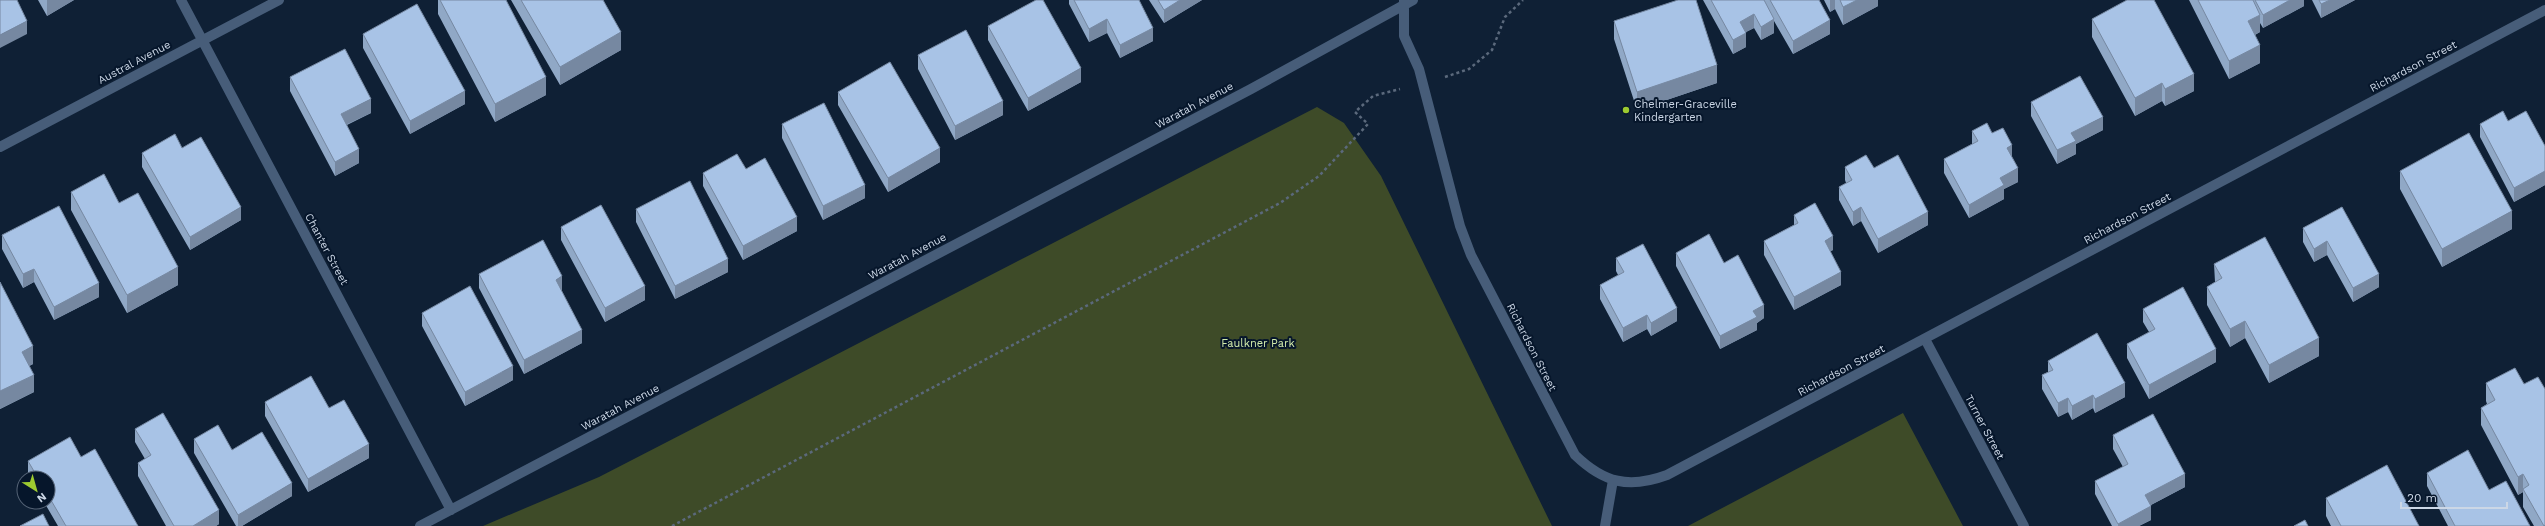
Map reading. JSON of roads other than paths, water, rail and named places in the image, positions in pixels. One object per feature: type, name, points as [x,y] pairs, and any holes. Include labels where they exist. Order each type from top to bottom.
[{"type":"street","name":"Chanter Street","points":[[181,0],[451,510]]},
{"type":"street","name":"Austral Avenue","points":[[0,147],[279,0]]},
{"type":"street","name":"Richardson Street","points":[[1407,2],[1404,36],[1418,69],[1460,226],[1471,255],[1575,454],[1590,468],[1613,480],[1641,482],[1667,475],[2545,10]]},
{"type":"street","name":"Waratah Avenue","points":[[420,526],[1244,92],[1407,2]]},
{"type":"street","name":"Turner Street","points":[[1925,338],[2024,526]]},
{"type":"street","points":[[1606,526],[1613,480]]},
{"type":"place","name":"Chelmer-Graceville Kindergarten","points":[[1626,110]]},
{"type":"park label","name":"Faulkner Park","points":[[1258,343]]}]
